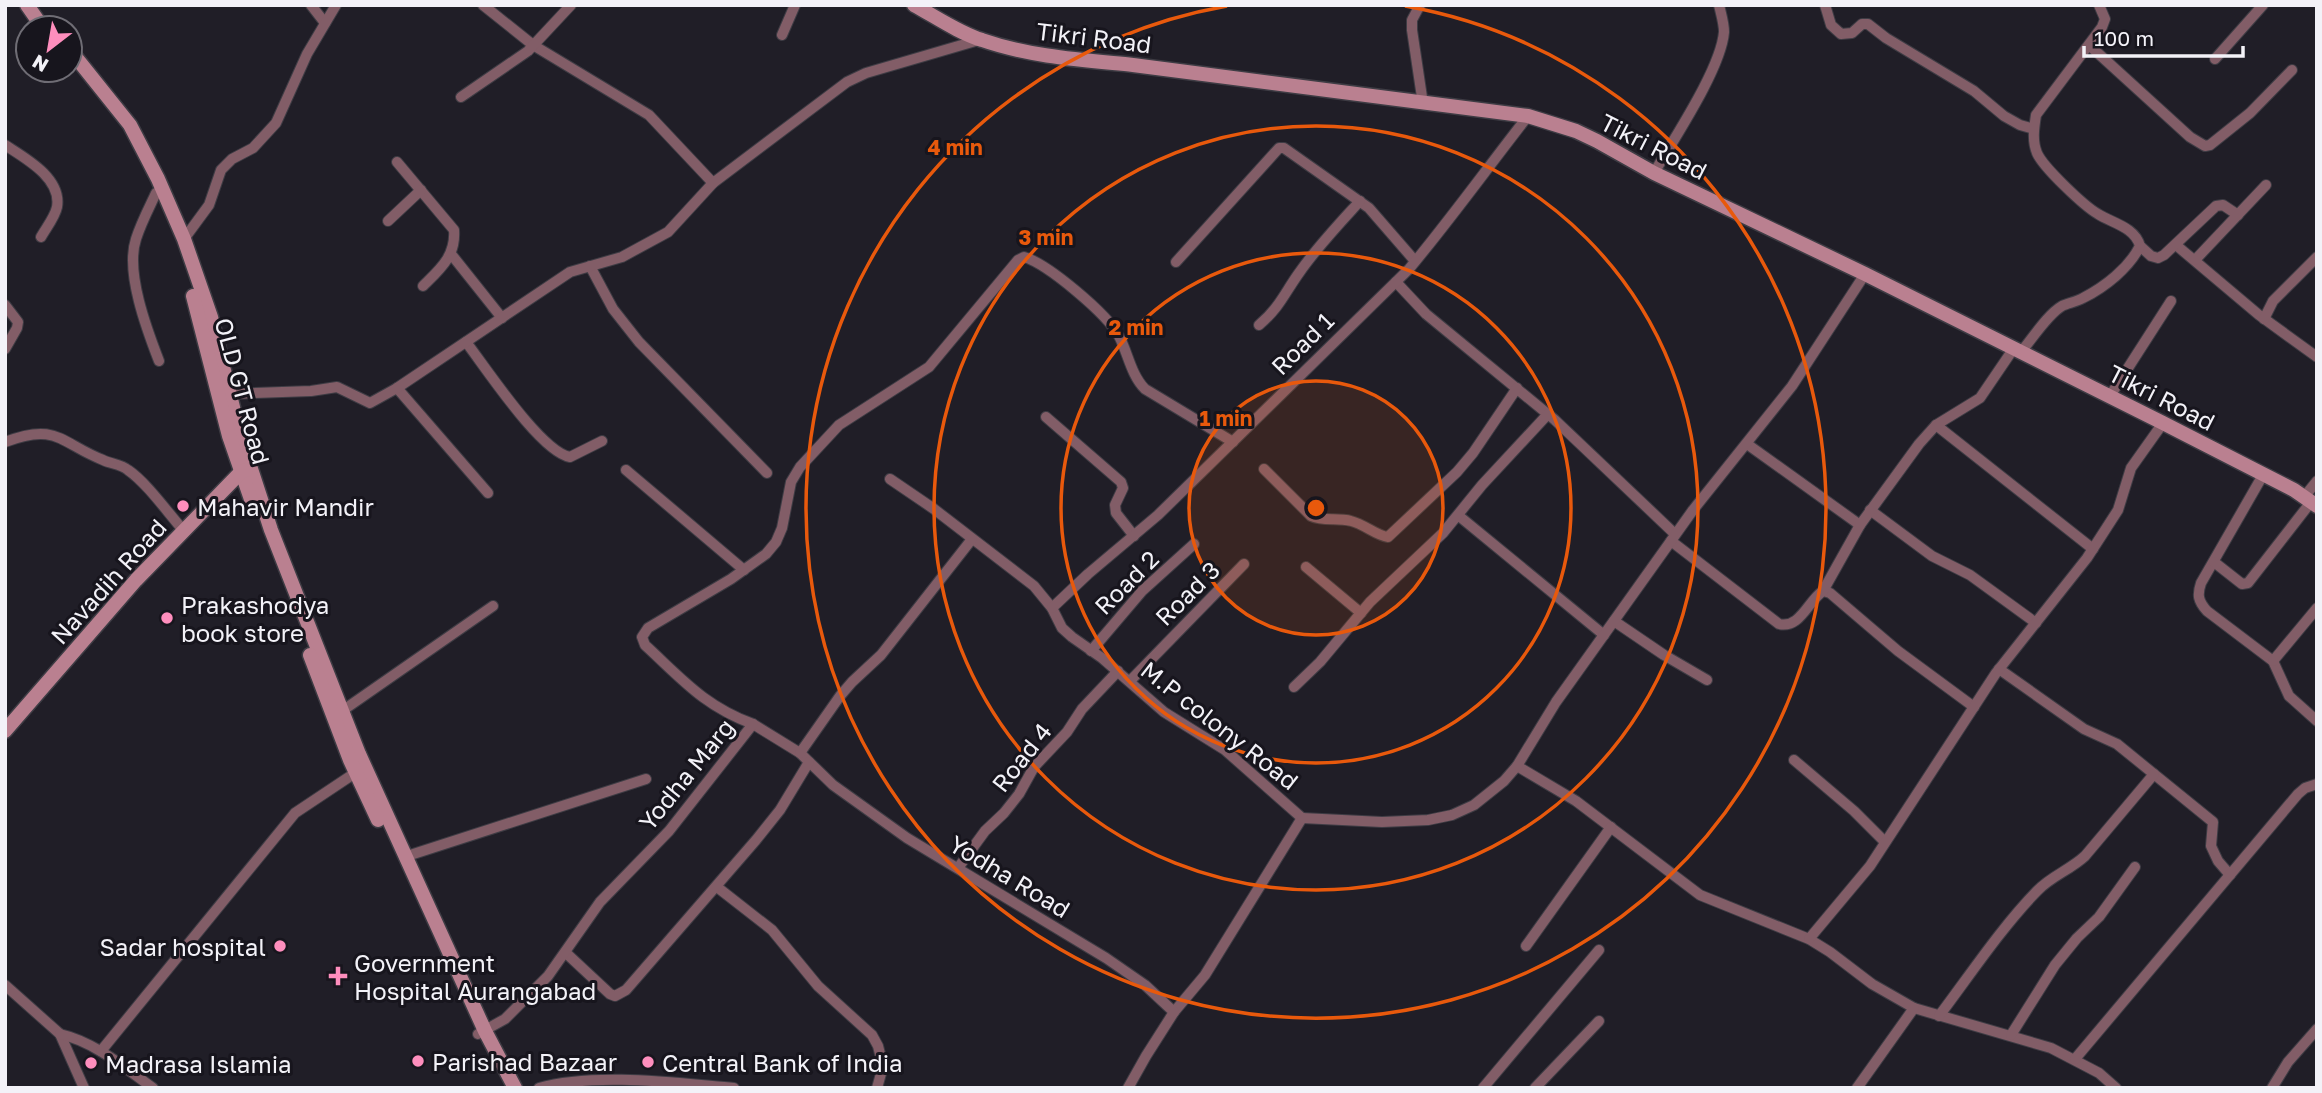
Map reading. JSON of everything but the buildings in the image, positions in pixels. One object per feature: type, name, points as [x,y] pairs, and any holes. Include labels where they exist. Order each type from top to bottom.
[{"type":"main road","name":"Tikri Road","points":[[914,5],[980,40],[1021,51],[1528,116],[1576,131],[1654,173],[2110,396],[2311,502]]},
{"type":"main road","name":"OLD GT Road","points":[[84,68],[130,125],[158,179],[184,239],[211,317],[246,470],[355,773],[481,1033]]},
{"type":"main road","name":"OLD GT Road","points":[[84,82],[122,129],[156,193],[201,318],[229,436],[246,470],[342,711],[503,1088]]},
{"type":"main road","name":"Navadih Road","points":[[5,731],[136,580],[246,470]]},
{"type":"main road","points":[[481,1033],[515,1088]]},
{"type":"street","points":[[311,5],[325,23]]},
{"type":"street","points":[[184,239],[209,205],[221,170],[232,159],[253,148],[276,122],[307,54],[336,5]]},
{"type":"street","points":[[483,5],[533,45],[649,115],[713,183]]},
{"type":"street","points":[[461,97],[528,51],[571,5]]},
{"type":"street","points":[[782,35],[794,5]]},
{"type":"street","points":[[1654,173],[1692,109],[1716,59],[1724,32],[1719,5]]},
{"type":"street","points":[[1825,5],[1831,25],[1841,34],[1852,33],[1862,24],[1868,24],[1886,38],[1974,91],[2004,116],[2034,129]]},
{"type":"street","points":[[2099,5],[2105,19],[2102,27],[2036,115],[2036,151],[2048,168],[2091,210],[2133,233],[2140,246],[2151,256],[2158,258],[2176,245],[2216,206],[2223,205],[2238,215]]},
{"type":"street","points":[[2215,59],[2263,5]]},
{"type":"street","points":[[1415,8],[1412,30],[1423,104]]},
{"type":"street","points":[[230,394],[311,391],[337,387],[370,403],[397,388],[570,272],[622,257],[668,232],[713,183],[847,82],[980,40]]},
{"type":"street","points":[[2089,45],[2190,137],[2205,146],[2238,123],[2292,70]]},
{"type":"street","name":"Road 1","points":[[1052,608],[1087,574],[1134,537],[1396,282],[1528,116]]},
{"type":"street","points":[[5,145],[41,168],[55,194],[57,206],[41,237]]},
{"type":"street","points":[[1176,262],[1279,148],[1284,148],[1360,201],[1377,216],[1415,261]]},
{"type":"street","points":[[397,163],[454,230],[455,242],[451,254],[423,286]]},
{"type":"street","points":[[2195,260],[2266,185]]},
{"type":"street","points":[[388,220],[421,190]]},
{"type":"street","points":[[156,193],[135,240],[133,264],[141,314],[159,361]]},
{"type":"street","points":[[1259,325],[1284,299],[1298,274],[1328,235],[1360,201]]},
{"type":"street","points":[[2176,245],[2264,319],[2317,357]]},
{"type":"street","points":[[1396,282],[1426,314],[1548,414],[1673,537],[1779,624],[1787,626],[1794,623],[1816,595],[1823,591],[1870,510],[1936,425],[1980,398],[2017,350],[2054,312],[2091,294],[2111,279],[2121,271],[2140,246]]},
{"type":"street","points":[[451,254],[502,318]]},
{"type":"street","name":"Yodha Marg","points":[[481,1033],[505,1018],[534,992],[566,953],[600,902],[669,831],[753,724],[734,717],[697,695],[645,645],[642,637],[648,628],[766,554],[776,542],[782,528],[791,482],[800,467],[839,425],[929,367],[1011,267],[1024,257],[1047,270],[1107,319],[1119,335],[1137,379],[1145,389],[1233,442]]},
{"type":"street","points":[[2264,319],[2273,301],[2317,257]]},
{"type":"street","points":[[590,266],[613,309],[639,342],[767,473]]},
{"type":"street","points":[[1302,818],[1382,822],[1428,820],[1452,815],[1490,794],[1517,766],[1556,702],[1673,537],[1723,470],[1792,386],[1865,274]]},
{"type":"street","points":[[2110,396],[2171,301]]},
{"type":"street","points":[[5,304],[18,321],[18,328],[5,349]]},
{"type":"street","points":[[466,342],[528,423],[556,452],[570,457],[603,441]]},
{"type":"street","points":[[397,388],[488,493]]},
{"type":"street","points":[[1264,469],[1311,516],[1318,519],[1346,519],[1388,537],[1436,494],[1465,462],[1517,388]]},
{"type":"street","points":[[1294,687],[1320,662],[1361,612],[1444,533],[1482,485],[1548,414]]},
{"type":"street","points":[[1046,417],[1121,482],[1123,488],[1115,505],[1116,513],[1134,537]]},
{"type":"street","points":[[1809,939],[1870,866],[2000,669],[2093,550],[2118,510],[2131,468],[2163,423]]},
{"type":"street","points":[[1936,425],[2093,550]]},
{"type":"street","points":[[5,442],[43,433],[66,439],[102,460],[126,467],[184,531]]},
{"type":"street","points":[[1747,444],[1860,525]]},
{"type":"street","points":[[626,470],[744,570]]},
{"type":"street","points":[[2263,475],[2197,594],[2200,603],[2273,660],[2289,696],[2317,721]]},
{"type":"street","name":"M.P colony Road","points":[[890,479],[934,509],[1034,586],[1052,608],[1062,628],[1118,671],[1164,712],[1225,750],[1302,818],[1205,975],[1174,1012]]},
{"type":"street","points":[[2214,562],[2242,584],[2248,583],[2311,502],[2317,481]]},
{"type":"street","points":[[1870,510],[1931,556],[1970,575],[2036,623]]},
{"type":"street","points":[[1459,516],[1604,635]]},
{"type":"street","points":[[800,753],[840,696],[881,655],[972,539]]},
{"type":"street","name":"Road 2","points":[[1091,651],[1142,591],[1194,544]]},
{"type":"street","name":"Road 3","points":[[1130,681],[1244,564]]},
{"type":"street","points":[[1306,568],[1361,612]]},
{"type":"street","points":[[1823,591],[1830,593],[1898,651],[1974,708]]},
{"type":"street","points":[[342,711],[493,606]]},
{"type":"street","points":[[2273,660],[2317,608]]},
{"type":"street","points":[[1614,621],[1707,680]]},
{"type":"street","points":[[2000,669],[2084,729],[2117,744],[2213,822],[2211,846],[2218,861],[2230,875]]},
{"type":"street","name":"Road 4","points":[[958,868],[985,831],[1019,794],[1034,767],[1118,671]]},
{"type":"street","name":"Yodha Road","points":[[753,724],[800,753],[840,790],[907,838],[1106,958],[1145,985],[1174,1012]]},
{"type":"street","points":[[1794,760],[1854,811],[1884,841]]},
{"type":"street","points":[[566,953],[610,994],[615,996],[621,993],[717,887],[780,810],[808,762]]},
{"type":"street","points":[[1517,766],[1576,801],[1700,895],[1809,939],[1830,951],[1872,984],[1914,1009],[2051,1048],[2099,1073],[2116,1088]]},
{"type":"street","points":[[101,1051],[295,813],[355,773]]},
{"type":"street","points":[[1939,1016],[2026,902],[2045,883],[2073,868],[2085,856],[2154,774]]},
{"type":"street","points":[[404,857],[646,779]]},
{"type":"street","points":[[2075,1059],[2298,794],[2317,784]]},
{"type":"street","points":[[1527,946],[1611,827]]},
{"type":"street","points":[[2011,1035],[2056,964],[2099,917],[2135,867]]},
{"type":"street","points":[[717,887],[772,930],[818,986],[872,1035],[881,1058],[877,1088]]},
{"type":"street","points":[[1483,1088],[1599,950]]},
{"type":"street","points":[[5,985],[60,1034],[83,1088]]},
{"type":"street","points":[[1857,1088],[1914,1009]]},
{"type":"street","points":[[1128,1088],[1174,1012]]},
{"type":"street","points":[[1535,1088],[1599,1021]]},
{"type":"street","points":[[2272,1088],[2288,1062],[2317,1029]]},
{"type":"street","points":[[60,1034],[101,1051],[153,1088]]},
{"type":"street","points":[[539,1088],[567,1083],[621,1081],[734,1088]]},
{"type":"place","name":"Mahavir Mandir","points":[[183,506]]},
{"type":"place","name":"Prakashodya book store","points":[[167,618]]},
{"type":"place","name":"Sadar hospital","points":[[280,946]]},
{"type":"place","name":"Government Hospital Aurangabad","points":[[338,976]]},
{"type":"place","name":"Parishad Bazaar","points":[[418,1061]]},
{"type":"place","name":"Central Bank of India","points":[[648,1062]]},
{"type":"place","name":"Madrasa Islamia","points":[[91,1063]]}]
